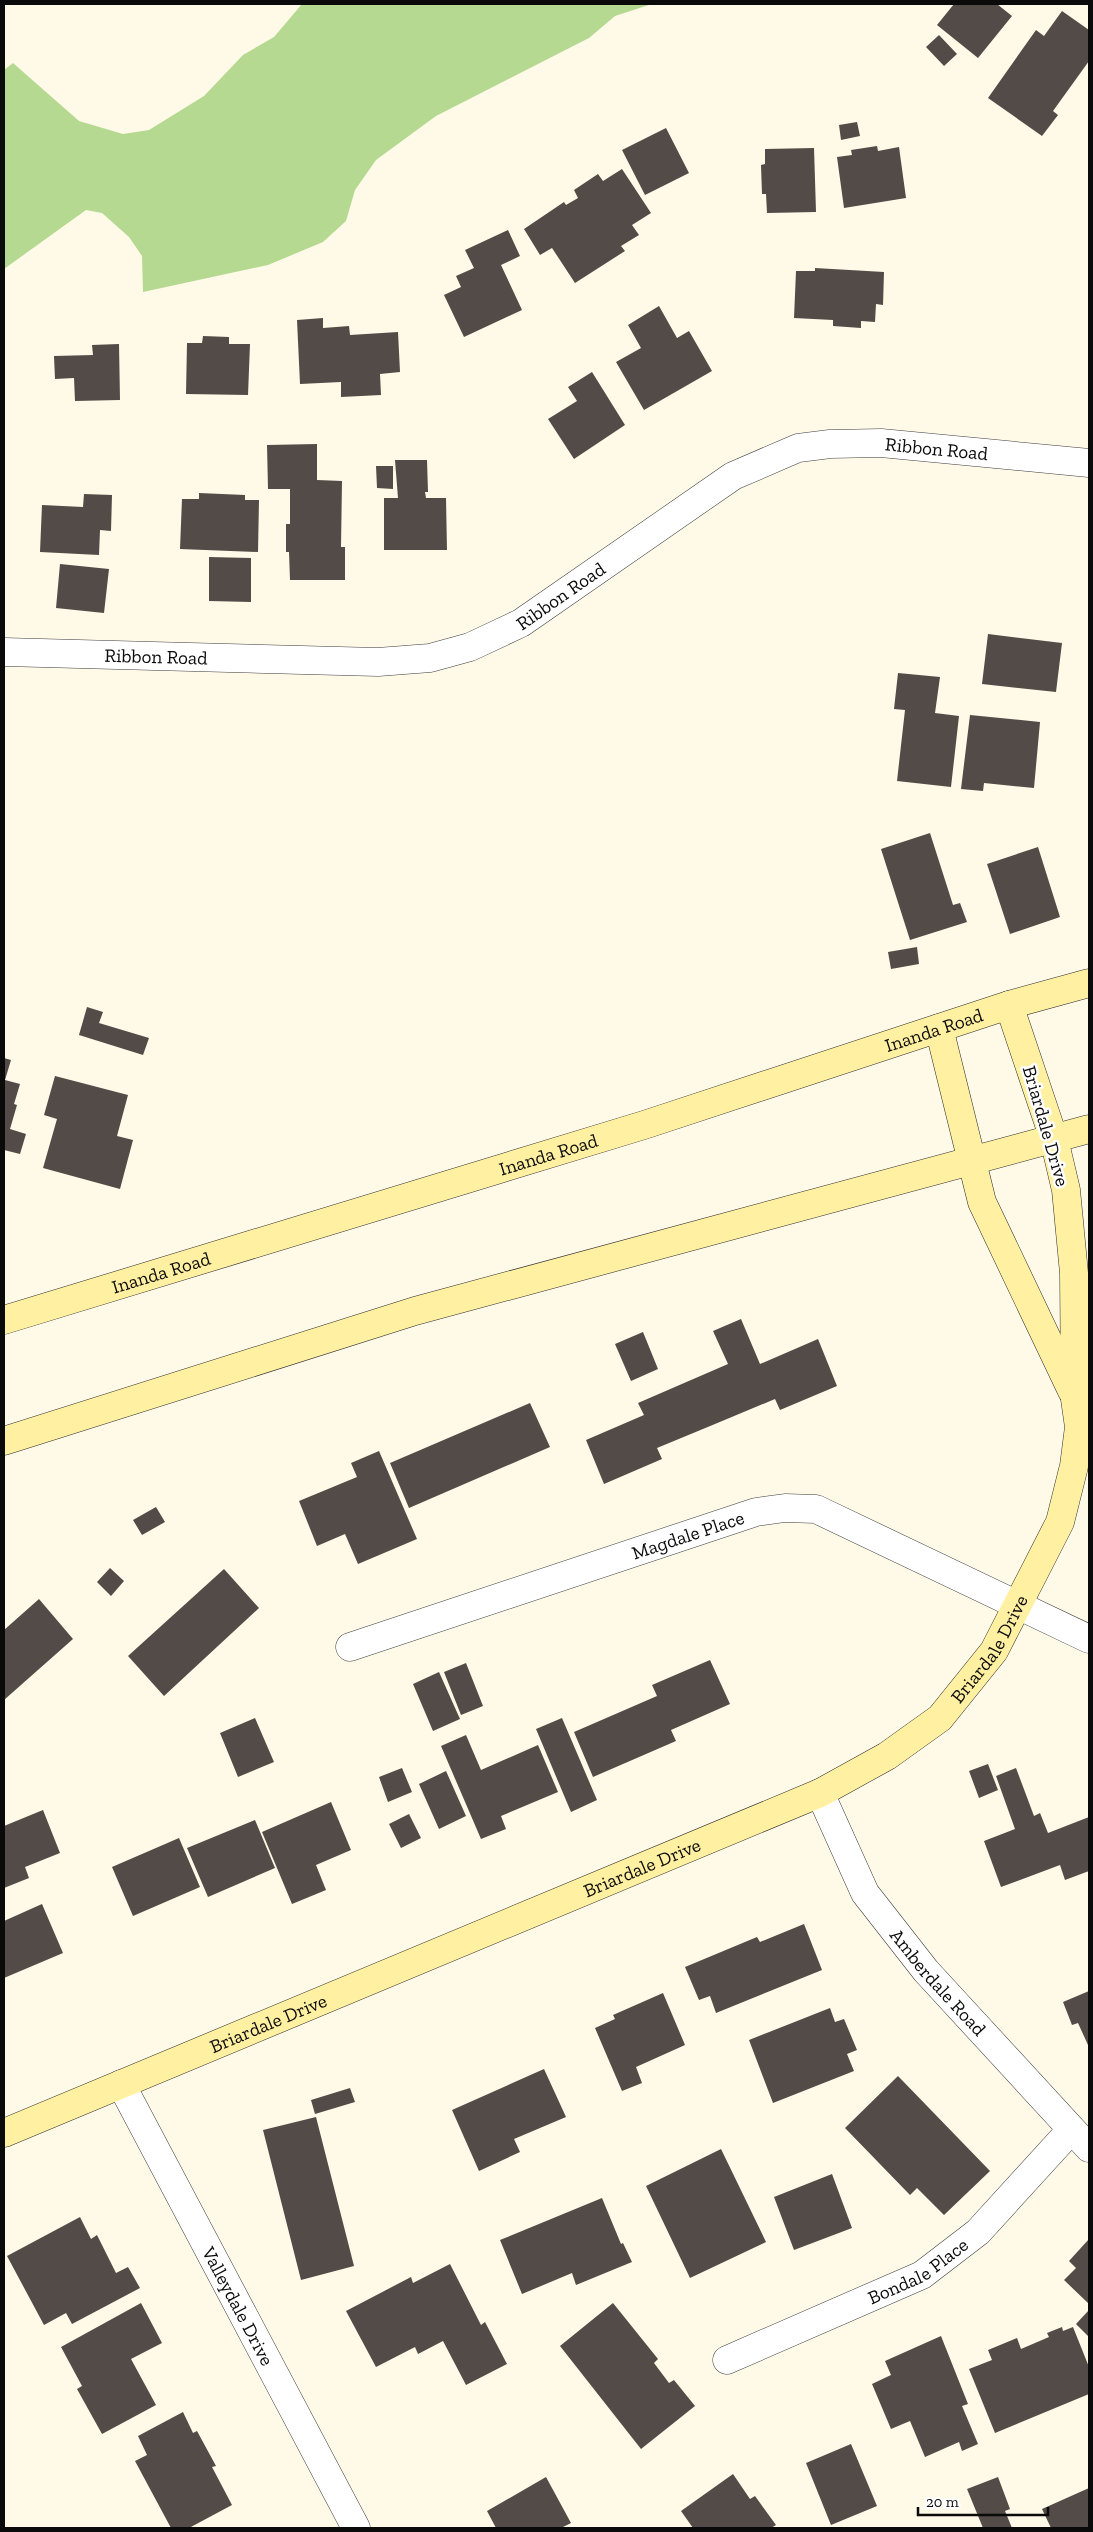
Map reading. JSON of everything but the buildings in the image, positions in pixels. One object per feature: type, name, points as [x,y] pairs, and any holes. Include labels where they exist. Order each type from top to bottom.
[{"type":"main road","name":"Inanda Road","points":[[4,1320],[644,1125],[1009,1005],[1089,983]]},
{"type":"main road","name":"Briardale Drive","points":[[4,2133],[820,1792],[887,1756],[940,1718],[994,1651],[1060,1522],[1074,1466],[1079,1428],[1076,1399],[1074,1273],[1066,1190],[1054,1139],[1009,1005]]},
{"type":"main road","name":"Briardale Drive","points":[[939,1028],[982,1202],[1076,1399]]},
{"type":"main road","points":[[4,1441],[415,1311],[1089,1129]]},
{"type":"street","name":"Ribbon Road","points":[[4,652],[378,662],[430,658],[470,646],[521,623],[732,476],[792,450],[830,444],[881,442],[1089,463]]},
{"type":"street","name":"Magdale Place","points":[[350,1647],[756,1512],[785,1508],[816,1509],[1089,1639]]},
{"type":"street","name":"Amberdale Road","points":[[820,1792],[865,1893],[926,1972],[1080,2139]]},
{"type":"street","name":"Valleydale Drive","points":[[121,2084],[351,2527]]},
{"type":"street","name":"Bondale Place","points":[[727,2360],[922,2275],[978,2232],[1080,2139]]},
{"type":"green space","points":[[302,4],[652,4],[615,16],[589,38],[436,116],[376,160],[355,190],[346,221],[323,242],[268,265],[143,292],[142,256],[129,237],[102,213],[86,210],[4,269],[4,70],[13,63],[79,121],[123,134],[149,130],[204,96],[243,55],[274,37]]}]
